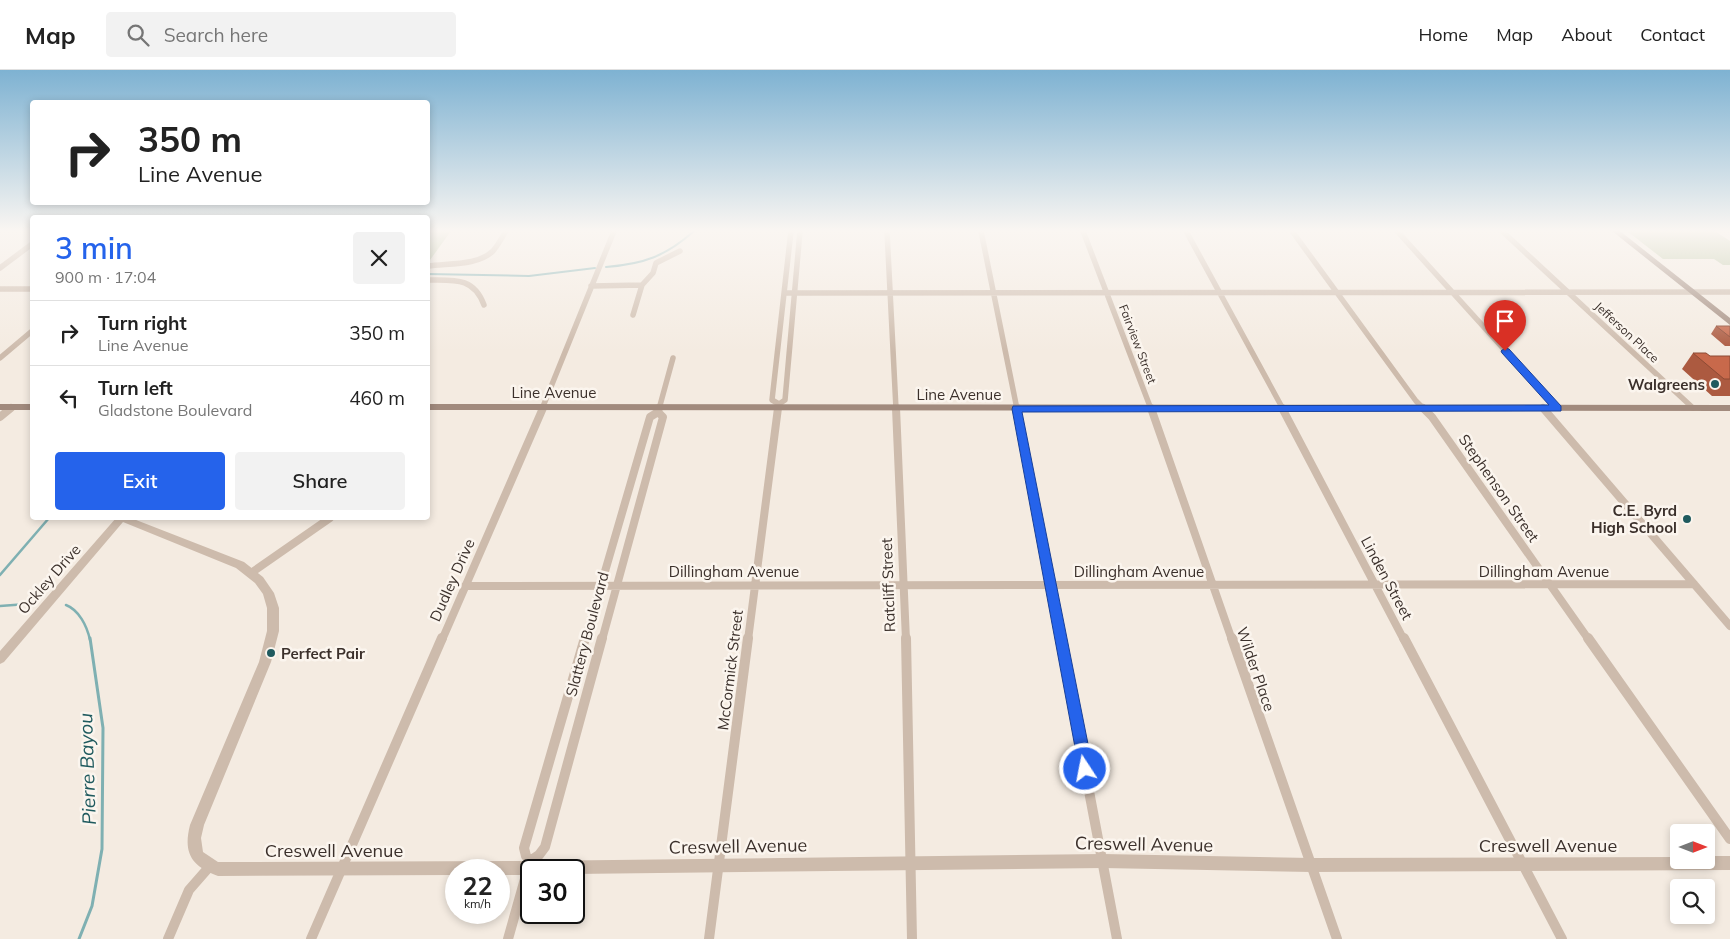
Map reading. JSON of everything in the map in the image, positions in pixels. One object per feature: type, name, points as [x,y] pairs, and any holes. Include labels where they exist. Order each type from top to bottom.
[{"type":"main road","points":[[1667,272],[1730,322]]},
{"type":"main road","name":"Line Avenue","points":[[430,407],[659,410],[778,406],[1017,409],[1730,408]]},
{"type":"main road","points":[[0,407],[30,407]]},
{"type":"street","name":"Dudley Drive","points":[[311,939],[543,407],[598,272]]},
{"type":"street","points":[[633,315],[642,285],[653,272]]},
{"type":"street","name":"McCormick Street","points":[[778,406],[772,400],[787,272]]},
{"type":"street","name":"McCormick Street","points":[[708,939],[778,406],[785,400],[797,272]]},
{"type":"street","name":"Ratcliff Street","points":[[889,272],[896,408],[912,863],[912,939]]},
{"type":"street","points":[[990,272],[1103,861],[1116,939]]},
{"type":"street","name":"Fairview Street","points":[[1098,272],[1151,408]]},
{"type":"street","name":"Linden Street","points":[[1208,272],[1283,408],[1562,939]]},
{"type":"street","name":"Stephenson Street","points":[[1321,272],[1416,401],[1432,417],[1730,840]]},
{"type":"street","points":[[1434,272],[1558,408]]},
{"type":"street","name":"Jefferson Place","points":[[1546,272],[1693,408]]},
{"type":"street","points":[[430,280],[453,280],[471,285],[481,293],[484,305]]},
{"type":"street","points":[[592,286],[642,285]]},
{"type":"street","points":[[0,289],[30,289]]},
{"type":"street","points":[[784,293],[1730,292]]},
{"type":"street","points":[[0,358],[30,333]]},
{"type":"street","points":[[778,346],[790,346]]},
{"type":"street","name":"Slattery Boulevard","points":[[527,859],[524,848],[650,417],[659,410],[672,358]]},
{"type":"street","points":[[0,417],[12,407]]},
{"type":"street","name":"Wilder Place","points":[[1151,408],[1337,939]]},
{"type":"street","points":[[1543,408],[1730,626]]},
{"type":"street","name":"Slattery Boulevard","points":[[535,859],[545,847],[663,417],[659,410]]},
{"type":"street","name":"Ockley Drive","points":[[0,659],[120,520]]},
{"type":"street","points":[[127,520],[232,561],[251,572],[268,593],[273,608],[273,631],[265,662],[198,824],[194,838],[197,856],[210,866],[198,874],[189,886],[168,939]]},
{"type":"street","points":[[251,572],[327,520]]},
{"type":"street","name":"Dillingham Avenue","points":[[465,586],[1694,584]]},
{"type":"street","name":"Creswell Avenue","points":[[585,864],[718,865],[1103,861],[1311,865],[1730,863]]},
{"type":"street","name":"Creswell Avenue","points":[[210,866],[229,869],[341,869],[520,864]]},
{"type":"street","name":"Slattery Boulevard","points":[[508,939],[520,896]]},
{"type":"building","points":[[1716,326],[1730,326],[1730,337]]},
{"type":"building","points":[[1693,353],[1706,353],[1710,356],[1730,356],[1730,379],[1724,379]]},
{"type":"waterway","points":[[430,274],[529,276],[566,272]]},
{"type":"waterway","name":"Pierre Bayou","points":[[0,575],[47,520]]},
{"type":"waterway","name":"Pierre Bayou","points":[[0,606],[27,604]]},
{"type":"waterway","name":"Pierre Bayou","points":[[66,605],[71,607],[82,619],[90,640]]},
{"type":"waterway","name":"Pierre Bayou","points":[[79,939],[92,906],[102,849],[103,728],[90,638]]},
{"type":"place","name":"Walgreens","points":[[1715,384]]},
{"type":"place","name":"C.E. Byrd High School","points":[[1687,519]]},
{"type":"place","name":"Perfect Pair","points":[[271,653]]},
{"type":"route","points":[[1085,769],[1017,409],[1558,408],[1505,351]]}]
